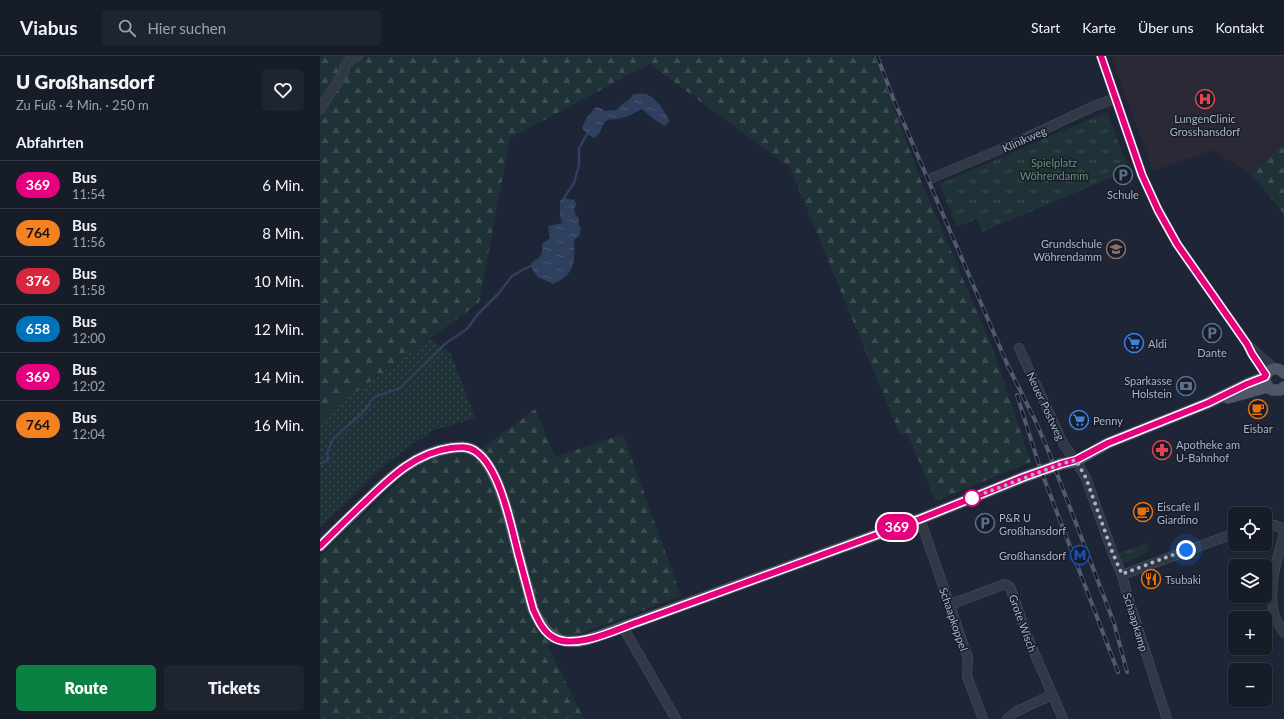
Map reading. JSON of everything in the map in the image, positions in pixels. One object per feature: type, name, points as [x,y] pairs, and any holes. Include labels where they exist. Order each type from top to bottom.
[{"type":"main road","points":[[320,546],[393,475],[427,454],[443,448],[469,448],[476,451],[483,459],[490,469],[501,493],[510,520],[533,609],[543,629],[555,639],[563,641],[577,641],[623,627],[920,519],[1024,477],[1076,460],[1108,443],[1208,403],[1247,384],[1275,375],[1275,390],[1283,389]]},
{"type":"street","points":[[320,109],[343,74],[346,63],[358,56]]},
{"type":"street","points":[[1101,56],[1142,175],[1158,210],[1177,244],[1247,344],[1275,375]]},
{"type":"street","name":"Klinikweg","points":[[932,178],[1013,144],[1092,107],[1116,98]]},
{"type":"street","name":"Neuer Postweg","points":[[1019,348],[1064,445],[1076,460]]},
{"type":"street","name":"Schaapkamp","points":[[1076,460],[1086,478],[1113,554],[1122,574],[1167,719]]},
{"type":"street","name":"Schaapkoppel","points":[[920,519],[968,658],[966,676],[982,719]]},
{"type":"street","points":[[1272,525],[1284,529]]},
{"type":"street","points":[[1284,533],[1278,558],[1273,593],[1275,616],[1284,633]]},
{"type":"street","points":[[1122,574],[1228,536]]},
{"type":"street","name":"Grote Wisch","points":[[949,605],[1005,584],[1010,587],[1030,643],[1063,719]]},
{"type":"street","points":[[623,627],[676,719]]},
{"type":"street","points":[[1007,719],[1015,712],[1052,695]]},
{"type":"shaded area","name":"LungenClinic Grosshansdorf","points":[[1111,56],[1284,56],[1284,142],[1251,174],[1212,150],[1153,171]]},
{"type":"green space","points":[[320,56],[874,56],[924,188],[993,349],[1031,462],[936,501],[907,433],[900,435],[790,168],[650,64],[510,138],[479,303],[328,412],[320,423]]},
{"type":"green space","name":"Spielplatz Wöhrendamm","points":[[1107,112],[1129,170],[982,232],[977,219],[957,227],[939,184]]},
{"type":"green space","points":[[1284,142],[1284,214],[1251,174]]},
{"type":"green space","points":[[430,338],[451,354],[475,418],[431,431],[385,465],[320,528],[320,423],[328,412]]},
{"type":"green space","points":[[535,409],[555,457],[623,434],[681,596],[548,646],[584,719],[320,719],[320,556],[408,473],[430,460],[449,455],[474,454]]},
{"type":"green space","points":[[1146,543],[1149,551],[1122,565],[1117,554]]},
{"type":"water","points":[[633,94],[645,94],[654,98],[670,121],[665,126],[652,118],[642,109],[624,118],[606,121],[603,124],[599,134],[594,138],[587,134],[582,128],[587,117],[596,107],[605,111],[616,110]]},
{"type":"water","points":[[564,198],[574,200],[577,205],[574,208],[575,214],[579,218],[579,226],[581,227],[580,235],[574,240],[574,261],[570,271],[561,280],[553,284],[538,277],[530,266],[540,256],[542,244],[550,238],[548,226],[562,223],[560,216],[560,201]]},
{"type":"waterway","points":[[564,198],[574,183],[579,165],[579,148],[587,134]]},
{"type":"waterway","points":[[320,464],[328,460],[327,452],[334,438],[368,407],[371,400],[377,396],[400,388],[446,343],[467,329],[478,314],[499,293],[512,276],[530,266]]},
{"type":"railway","points":[[877,56],[893,98],[1008,366],[1048,450],[1114,623],[1127,672]]},
{"type":"railway","points":[[1017,395],[1040,468],[1118,672]]},
{"type":"bus line","name":"369","points":[[320,546],[393,475],[427,454],[443,448],[469,448],[476,451],[483,459],[490,469],[501,493],[510,520],[536,617],[543,629],[555,639],[571,642],[577,641],[594,637],[638,622],[920,519],[1024,477],[1076,460],[1108,443],[1208,403],[1265,377],[1266,375],[1247,344],[1177,244],[1158,210],[1142,175],[1101,56]]},
{"type":"place","name":"LungenClinic Grosshansdorf","points":[[1205,99]]},
{"type":"place","name":"Schule","points":[[1123,175]]},
{"type":"place","name":"Grundschule Wöhrendamm","points":[[1116,249]]},
{"type":"place","name":"Dante","points":[[1212,333]]},
{"type":"place","name":"Aldi","points":[[1134,343]]},
{"type":"place","name":"Sparkasse Holstein","points":[[1186,386]]},
{"type":"place","name":"Eisbar","points":[[1258,409]]},
{"type":"place","name":"Penny","points":[[1079,420]]},
{"type":"place","name":"Apotheke am U-Bahnhof","points":[[1162,450]]},
{"type":"place","name":"Eiscafe Il Giardino","points":[[1143,512]]},
{"type":"place","name":"P&R U Großhansdorf","points":[[985,523]]},
{"type":"place","name":"Großhansdorf","points":[[1080,555]]},
{"type":"place","name":"Tsubaki","points":[[1151,579]]},
{"type":"route","points":[[972,498],[1024,477],[1076,460],[1093,495],[1113,554],[1122,574],[1186,550]]}]
